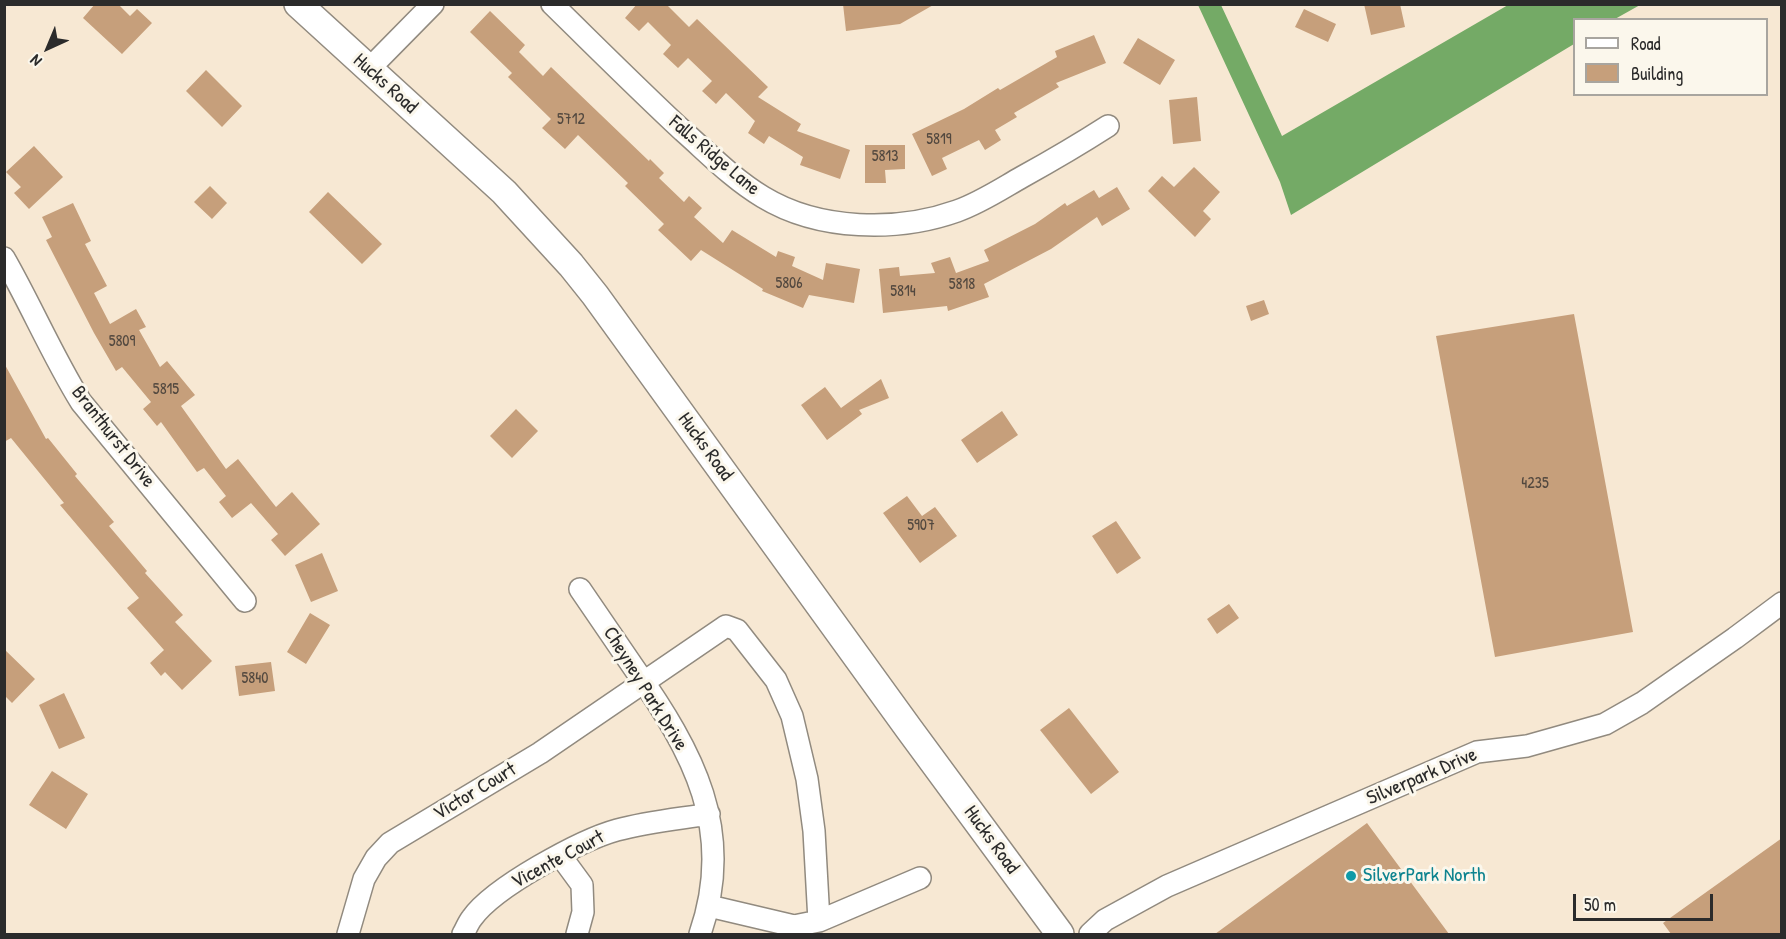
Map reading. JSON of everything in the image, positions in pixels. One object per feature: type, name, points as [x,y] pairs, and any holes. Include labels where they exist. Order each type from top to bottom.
[{"type":"main road","name":"Hucks Road","points":[[298,4],[504,192],[571,265],[1060,934]]},
{"type":"street","points":[[369,69],[433,4]]},
{"type":"street","name":"Falls Ridge Lane","points":[[552,4],[661,111],[731,175],[764,198],[793,211],[825,220],[868,225],[934,219],[981,201],[1108,126]]},
{"type":"street","name":"Branthurst Drive","points":[[4,258],[26,295],[63,372],[81,402],[245,601]]},
{"type":"street","name":"Cheyney Park Drive","points":[[580,589],[661,708],[687,753],[701,786],[709,814],[714,851],[709,906],[700,934]]},
{"type":"street","name":"Silverpark Drive","points":[[1090,934],[1105,920],[1167,886],[1477,752],[1527,746],[1605,723],[1642,703],[1782,603]]},
{"type":"street","name":"Victor Court","points":[[348,934],[364,879],[376,858],[390,843],[540,753],[726,626],[737,630],[776,680],[792,716],[807,779],[814,831],[819,921]]},
{"type":"street","name":"Vicente Court","points":[[463,934],[473,917],[492,898],[560,855],[617,830],[709,814]]},
{"type":"street","points":[[560,855],[582,885],[583,912],[577,934]]},
{"type":"street","points":[[709,906],[794,926],[819,921],[920,878]]},
{"type":"green space","points":[[1198,5],[1221,5],[1282,136],[1508,5],[1640,5],[1617,18],[1573,18],[1573,45],[1291,215],[1280,182]]},
{"type":"building","points":[[95,4],[118,4],[130,16],[137,9],[152,23],[122,54],[83,18]]},
{"type":"building","points":[[637,4],[666,4],[689,27],[697,19],[768,87],[758,97],[801,124],[797,131],[850,150],[840,179],[800,165],[803,157],[769,136],[764,144],[748,133],[755,121],[726,93],[716,104],[702,91],[712,81],[688,58],[678,68],[663,54],[671,45],[648,22],[639,31],[625,18]]},
{"type":"building","points":[[843,4],[935,4],[900,24],[846,31]]},
{"type":"building","points":[[1364,4],[1400,4],[1405,27],[1371,35]]},
{"type":"building","points":[[1304,9],[1336,24],[1328,42],[1295,27]]},
{"type":"building","points":[[490,11],[525,45],[519,52],[543,76],[551,67],[664,173],[659,178],[684,202],[689,196],[702,208],[694,217],[723,243],[732,230],[776,257],[778,251],[795,257],[792,266],[823,280],[826,263],[860,269],[854,303],[809,295],[803,308],[762,291],[763,289],[701,250],[691,261],[658,230],[664,224],[625,186],[628,183],[578,135],[565,149],[542,128],[551,119],[508,77],[512,73],[470,32]]},
{"type":"building","points":[[1094,35],[1106,63],[1056,83],[1059,87],[1014,113],[1017,117],[995,130],[1001,140],[985,150],[979,140],[942,158],[947,169],[932,176],[912,134],[964,109],[998,88],[1000,90],[1057,57],[1055,51]]},
{"type":"building","points":[[1138,38],[1175,60],[1160,85],[1123,63]]},
{"type":"building","points":[[206,70],[242,106],[222,127],[186,91]]},
{"type":"building","points":[[1197,97],[1201,141],[1173,144],[1169,100]]},
{"type":"building","points":[[865,145],[905,145],[905,169],[885,170],[886,183],[865,183]]},
{"type":"building","points":[[34,146],[63,177],[29,209],[14,193],[21,187],[6,172]]},
{"type":"building","points":[[1194,167],[1220,192],[1203,211],[1211,219],[1195,237],[1148,191],[1162,176],[1174,187]]},
{"type":"building","points":[[210,186],[227,203],[212,219],[194,202]]},
{"type":"building","points":[[1117,187],[1130,209],[1102,226],[1097,217],[1051,249],[984,284],[989,297],[948,311],[947,306],[883,313],[879,269],[899,267],[900,276],[935,273],[931,263],[950,257],[956,273],[989,261],[984,250],[1035,224],[1065,203],[1067,206],[1094,190],[1099,198]]},
{"type":"building","points":[[328,192],[382,244],[362,264],[309,212]]},
{"type":"building","points":[[73,203],[91,241],[85,244],[107,286],[94,293],[110,324],[136,309],[146,327],[139,330],[160,367],[167,361],[195,395],[181,406],[226,469],[238,459],[276,507],[292,492],[320,524],[285,556],[271,540],[278,534],[251,503],[232,518],[219,502],[226,496],[204,468],[197,472],[161,422],[157,426],[143,409],[151,402],[122,367],[116,371],[46,240],[52,237],[42,217]]},
{"type":"building","points":[[1264,300],[1269,314],[1251,321],[1246,306]]},
{"type":"building","points":[[1574,314],[1633,632],[1495,657],[1436,336]]},
{"type":"building","points":[[4,363],[46,439],[48,438],[77,474],[75,476],[114,522],[109,526],[147,571],[145,573],[183,615],[175,622],[212,661],[182,690],[165,672],[161,676],[150,663],[164,650],[127,608],[139,598],[60,505],[64,503],[11,438],[4,442]]},
{"type":"building","points":[[881,379],[889,398],[859,410],[862,414],[827,440],[801,405],[825,387],[841,408]]},
{"type":"building","points":[[516,409],[538,431],[512,458],[490,436]]},
{"type":"building","points":[[1002,411],[1018,435],[977,463],[961,440]]},
{"type":"building","points":[[907,496],[922,516],[935,507],[957,536],[920,563],[883,513]]},
{"type":"building","points":[[1116,521],[1141,558],[1117,574],[1092,536]]},
{"type":"building","points":[[322,553],[338,591],[311,602],[295,565]]},
{"type":"building","points":[[1229,604],[1239,618],[1217,634],[1207,619]]},
{"type":"building","points":[[310,613],[330,625],[306,664],[287,652]]},
{"type":"building","points":[[4,649],[35,679],[12,703],[4,695]]},
{"type":"building","points":[[271,662],[275,691],[239,696],[235,666]]},
{"type":"building","points":[[64,693],[85,738],[59,749],[39,705]]},
{"type":"building","points":[[1069,708],[1119,772],[1091,794],[1040,730]]},
{"type":"building","points":[[52,771],[88,794],[66,829],[29,805]]},
{"type":"building","name":"SilverPark North","points":[[1367,823],[1449,934],[1215,934]]},
{"type":"building","points":[[1782,838],[1782,934],[1671,934],[1663,923]]},
{"type":"place","name":"SilverPark North","points":[[1351,876]]}]
